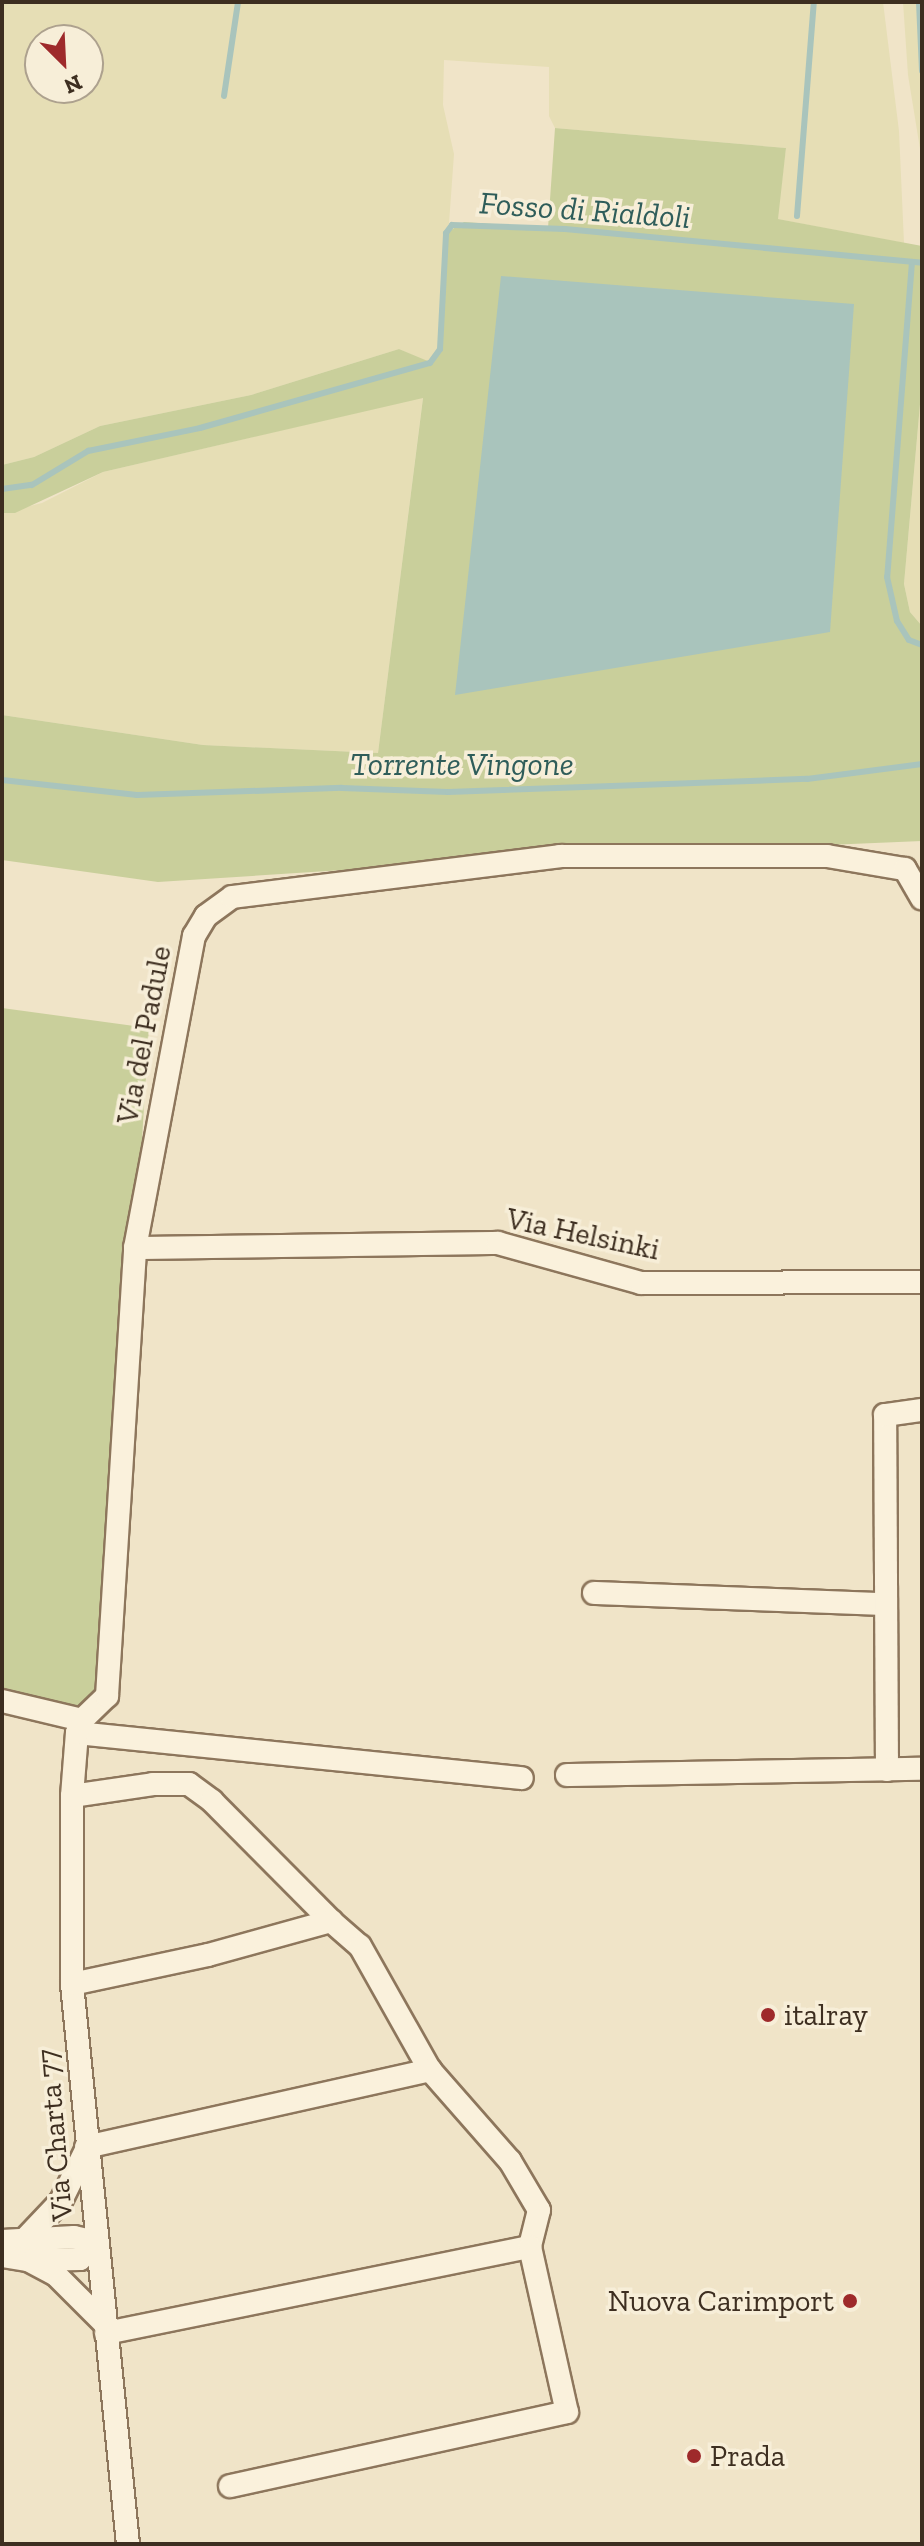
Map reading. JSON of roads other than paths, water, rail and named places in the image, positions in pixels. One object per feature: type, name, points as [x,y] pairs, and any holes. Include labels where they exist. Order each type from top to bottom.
[{"type":"street","name":"Via del Padule","points":[[80,1727],[107,1696],[135,1248],[183,971],[206,916],[232,897],[560,856],[827,856],[905,869],[922,898]]},
{"type":"street","name":"Via Helsinki","points":[[135,1248],[498,1243],[641,1283],[922,1282]]},
{"type":"street","points":[[887,1770],[885,1415],[922,1410]]},
{"type":"street","points":[[594,1593],[886,1604]]},
{"type":"street","points":[[2,1701],[80,1727],[522,1778]]},
{"type":"street","name":"Via Charta 77","points":[[80,1727],[72,1796],[72,1984],[128,2544]]},
{"type":"street","points":[[567,1775],[922,1769]]},
{"type":"street","points":[[72,1796],[153,1784],[189,1784],[212,1801],[331,1921],[360,1946],[430,2070],[510,2161],[539,2210],[530,2247],[567,2412],[230,2486]]},
{"type":"street","points":[[72,1984],[331,1921]]},
{"type":"street","points":[[27,2250],[61,2201],[86,2147],[430,2070]]},
{"type":"street","points":[[2,2256],[74,2237],[96,2242]]},
{"type":"street","points":[[2,2241],[27,2250],[64,2281],[105,2328],[530,2247]]},
{"type":"water","points":[[501,276],[854,304],[830,632],[455,695]]},
{"type":"waterway","points":[[224,96],[238,2]]},
{"type":"waterway","points":[[797,216],[814,2]]},
{"type":"waterway","points":[[919,2],[922,71]]},
{"type":"waterway","name":"Fosso di Rialdoli","points":[[2,489],[32,485],[88,451],[200,428],[430,363],[440,349],[446,233],[452,225],[565,229],[922,263]]},
{"type":"waterway","points":[[912,262],[887,577],[897,621],[909,640],[922,645]]},
{"type":"waterway","name":"Torrente Vingone","points":[[2,780],[137,795],[342,788],[448,792],[807,779],[922,764]]},
{"type":"place","name":"italray","points":[[768,2015]]},
{"type":"place","name":"Nuova Carimport","points":[[850,2301]]},
{"type":"place","name":"Prada","points":[[694,2456]]}]
